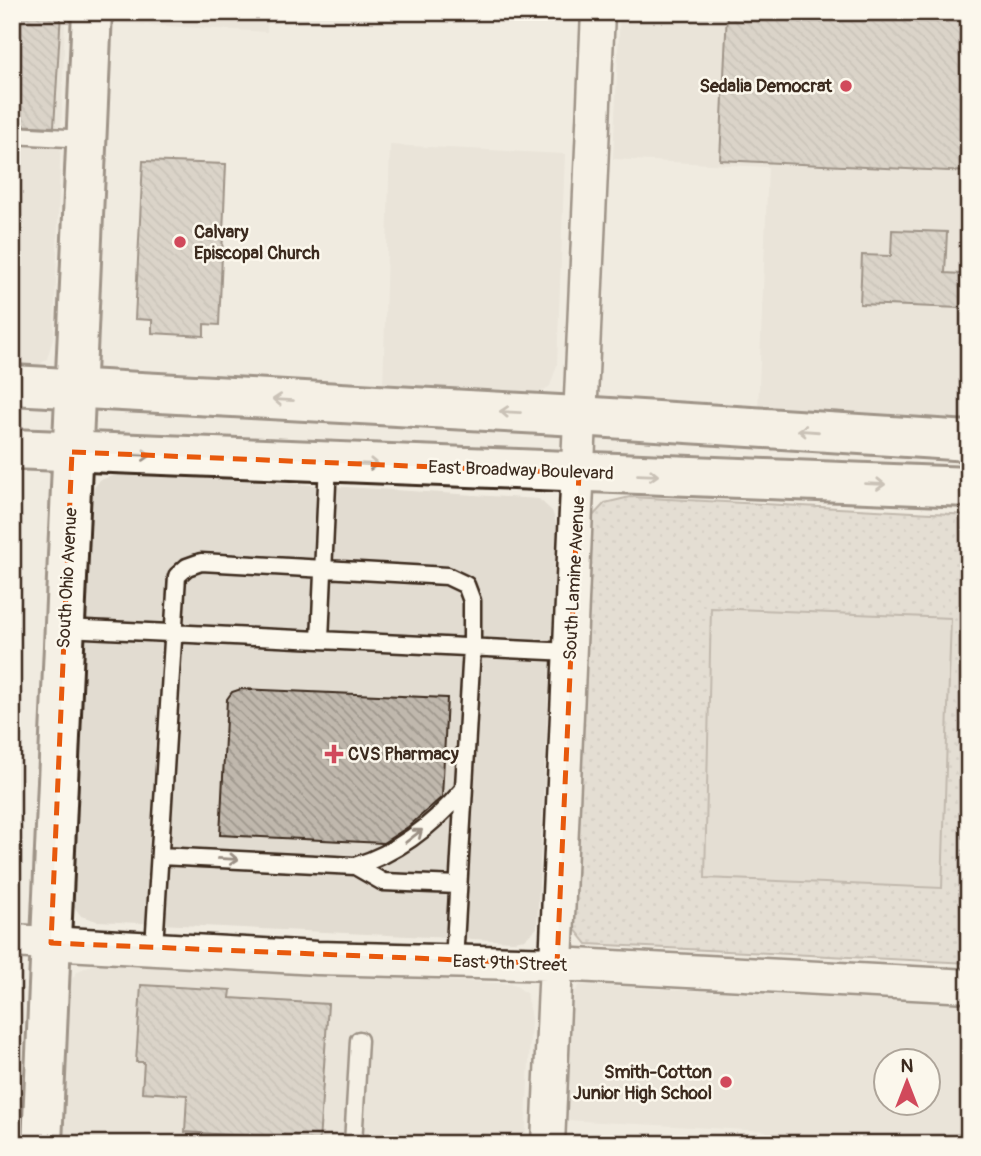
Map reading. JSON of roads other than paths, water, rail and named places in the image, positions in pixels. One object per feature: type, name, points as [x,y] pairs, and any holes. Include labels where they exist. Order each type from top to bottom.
[{"type":"main road","name":"South Ohio Avenue","points":[[42,1144],[92,12]]},
{"type":"main road","points":[[12,385],[579,416],[969,441]]},
{"type":"main road","name":"East Broadway Boulevard","points":[[12,449],[969,487]]},
{"type":"street","name":"South Lamine Avenue","points":[[548,1144],[598,12]]},
{"type":"street","name":"East 9th Street","points":[[12,941],[317,958],[557,964],[969,986]]},
{"type":"lane","points":[[12,135],[86,139]]},
{"type":"lane","points":[[320,640],[328,462]]},
{"type":"lane","points":[[154,947],[177,576],[187,567],[201,562],[447,576],[466,585],[472,601],[472,647],[454,961]]},
{"type":"lane","points":[[65,628],[571,652]]},
{"type":"lane","points":[[160,856],[355,866],[383,858],[404,844],[446,810],[463,790]]},
{"type":"lane","points":[[355,866],[383,882],[458,886]]},
{"type":"lane","points":[[353,1144],[359,1040]]},
{"type":"place","name":"Sedalia Democrat","points":[[846,86]]},
{"type":"place","name":"Calvary Episcopal Church","points":[[180,242]]},
{"type":"place","name":"CVS Pharmacy","points":[[334,754]]},
{"type":"place","name":"Smith-Cotton Junior High School","points":[[726,1082]]}]
